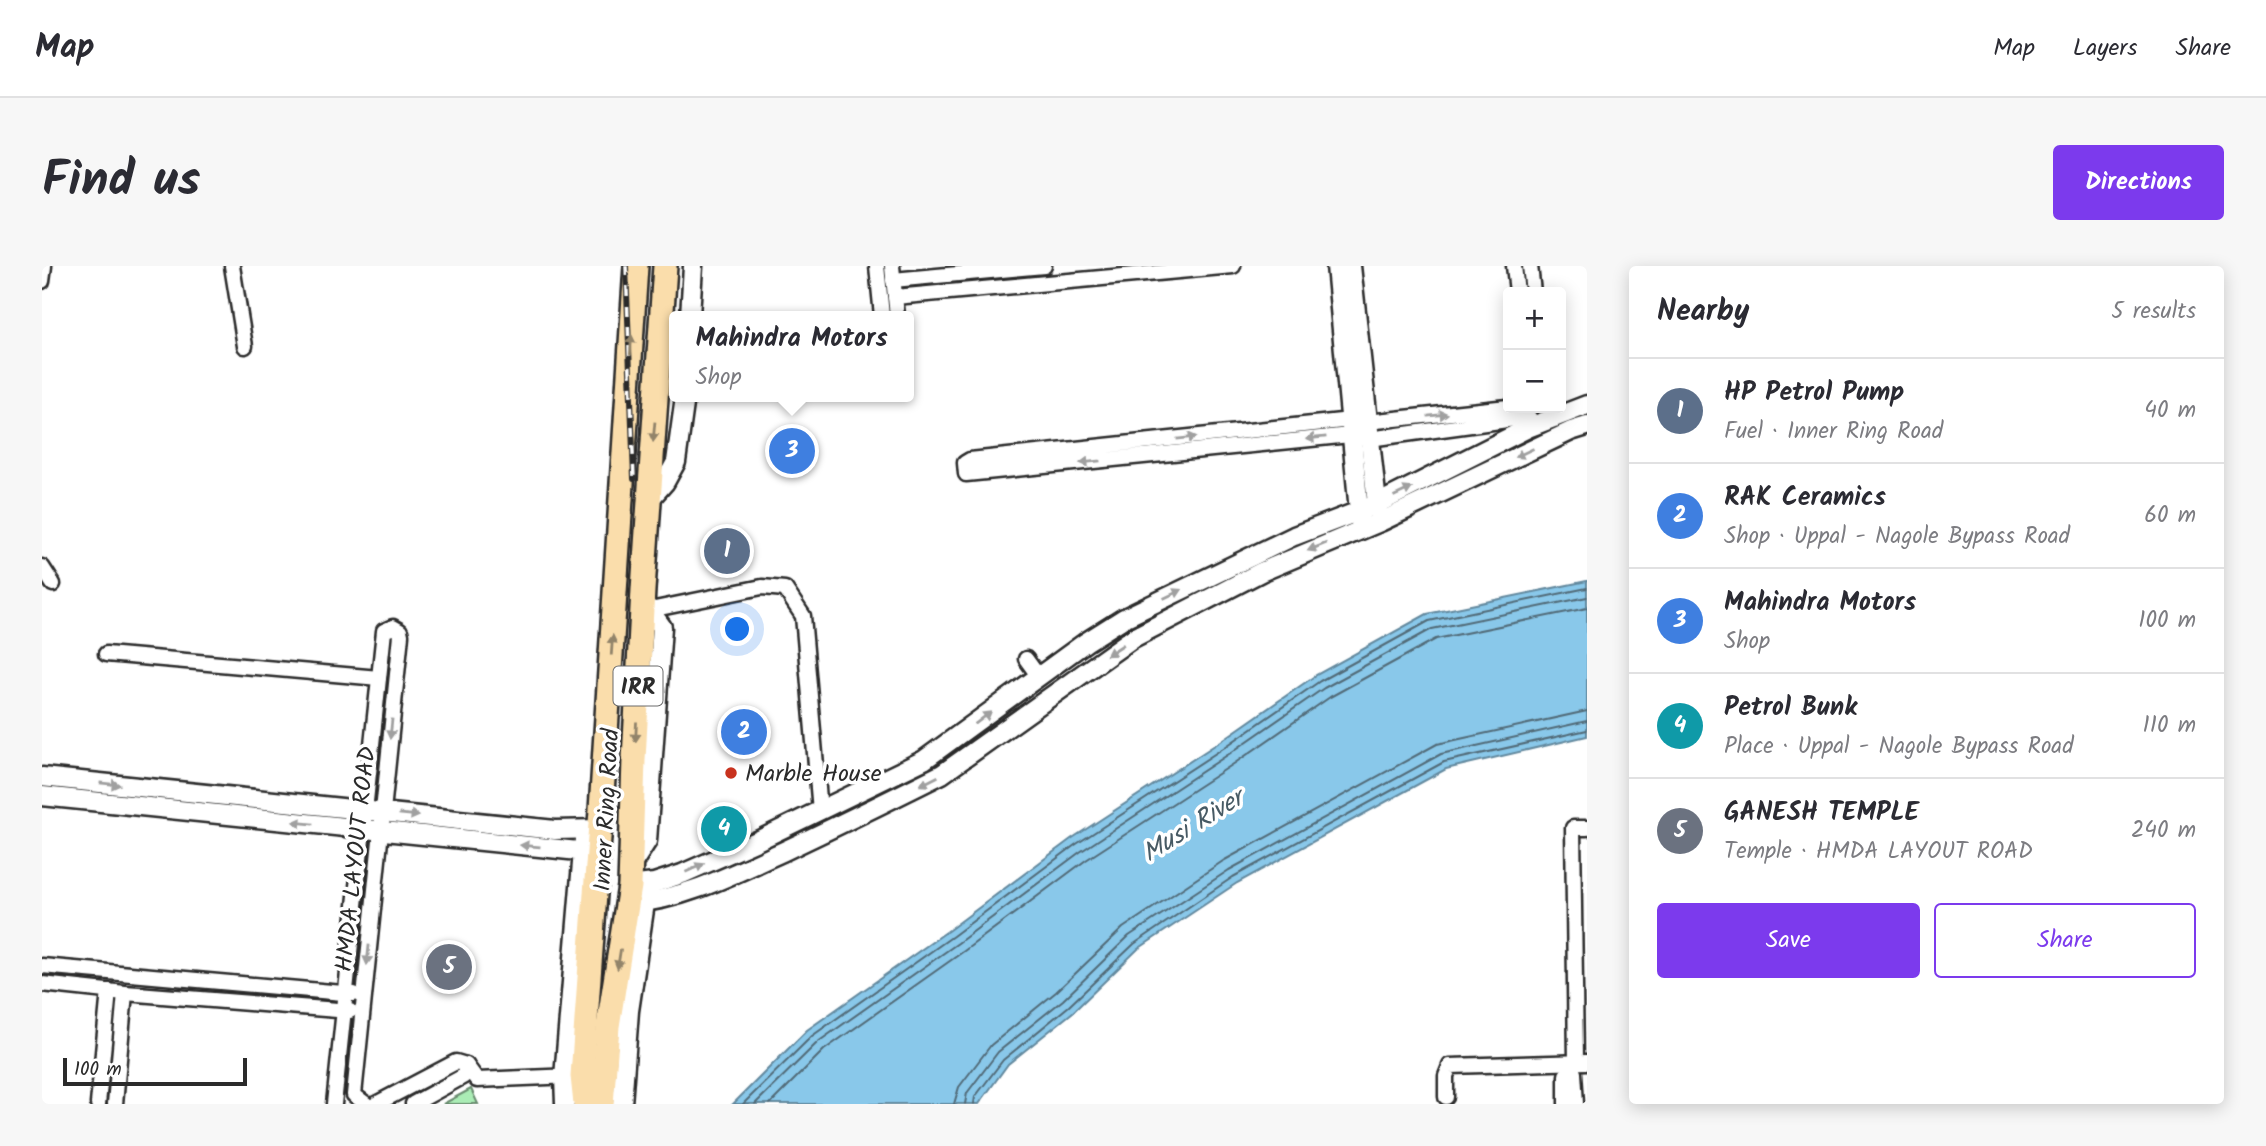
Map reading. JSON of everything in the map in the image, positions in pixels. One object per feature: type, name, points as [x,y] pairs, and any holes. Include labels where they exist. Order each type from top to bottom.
[{"type":"highway","name":"Inner Ring Road","points":[[585,1104],[573,1076],[636,266]]},
{"type":"highway","name":"Inner Ring Road","points":[[603,1104],[608,1026],[635,889],[634,760],[646,606],[649,500],[665,266]]},
{"type":"street","points":[[42,281],[44,266]]},
{"type":"street","points":[[232,266],[245,346]]},
{"type":"street","points":[[691,311],[693,266]]},
{"type":"street","points":[[877,266],[882,311]]},
{"type":"street","points":[[896,311],[893,273],[1044,266]]},
{"type":"street","points":[[895,297],[1233,266]]},
{"type":"street","points":[[1336,266],[1369,517]]},
{"type":"street","points":[[1351,266],[1359,429]]},
{"type":"street","points":[[1514,266],[1516,287]]},
{"type":"street","points":[[1530,266],[1532,287]]},
{"type":"street","points":[[649,500],[665,482],[676,462],[684,402]]},
{"type":"street","points":[[1566,409],[1587,405]]},
{"type":"street","points":[[1503,408],[1359,429],[965,474],[965,463],[970,460],[1359,429],[1529,417],[1548,413],[1552,440]]},
{"type":"street","points":[[635,889],[682,874],[820,811],[932,755],[1124,618],[1294,536],[1369,517],[1529,417]]},
{"type":"street","points":[[635,889],[686,893],[763,861],[942,774],[1133,638],[1369,517],[1587,426]]},
{"type":"street","points":[[42,567],[53,584]]},
{"type":"street","points":[[646,606],[762,587],[785,589],[803,616],[820,811]]},
{"type":"street","name":"HMDA LAYOUT ROAD","points":[[374,811],[396,678],[400,631],[393,627],[384,631],[379,678]]},
{"type":"street","points":[[106,654],[396,678]]},
{"type":"street","points":[[1026,659],[1039,677]]},
{"type":"street","points":[[334,1104],[346,993],[372,830],[379,678]]},
{"type":"street","points":[[42,777],[555,830],[592,829]]},
{"type":"street","points":[[42,796],[590,852]]},
{"type":"street","points":[[1576,1104],[1573,828],[1587,828]]},
{"type":"street","name":"HMDA LAYOUT ROAD","points":[[366,1104],[354,1095],[364,994],[372,830]]},
{"type":"street","points":[[622,1104],[635,889]]},
{"type":"street","points":[[42,966],[364,994]]},
{"type":"street","points":[[116,1104],[132,994],[140,975]]},
{"type":"street","points":[[42,984],[132,994],[362,1012]]},
{"type":"street","points":[[98,1104],[109,991]]},
{"type":"street","points":[[376,1104],[456,1062],[466,1065],[477,1080],[573,1076],[565,1104]]},
{"type":"street","points":[[1446,1097],[1446,1076],[1450,1066],[1577,1063]]},
{"type":"street","points":[[1566,1104],[1566,1074],[1577,1063]]},
{"type":"street","points":[[413,1104],[464,1076],[466,1065]]},
{"type":"green space","points":[[471,1089],[478,1104],[443,1104]]},
{"type":"water","name":"Musi River","points":[[1587,581],[1587,736],[1446,769],[1237,883],[1138,949],[1073,1012],[1008,1064],[979,1104],[733,1104],[807,1030],[949,930],[1071,839],[1316,675],[1427,614]]},
{"type":"railway","points":[[626,266],[634,479]]},
{"type":"place","name":"Mahindra Motors","points":[[792,451]]},
{"type":"place","name":"HP Petrol Pump","points":[[727,551]]},
{"type":"place","name":"RAK Ceramics","points":[[744,732]]},
{"type":"place","name":"Marble House","points":[[731,773]]},
{"type":"place","name":"Petrol Bunk","points":[[724,829]]},
{"type":"place","name":"GANESH TEMPLE","points":[[449,967]]}]
